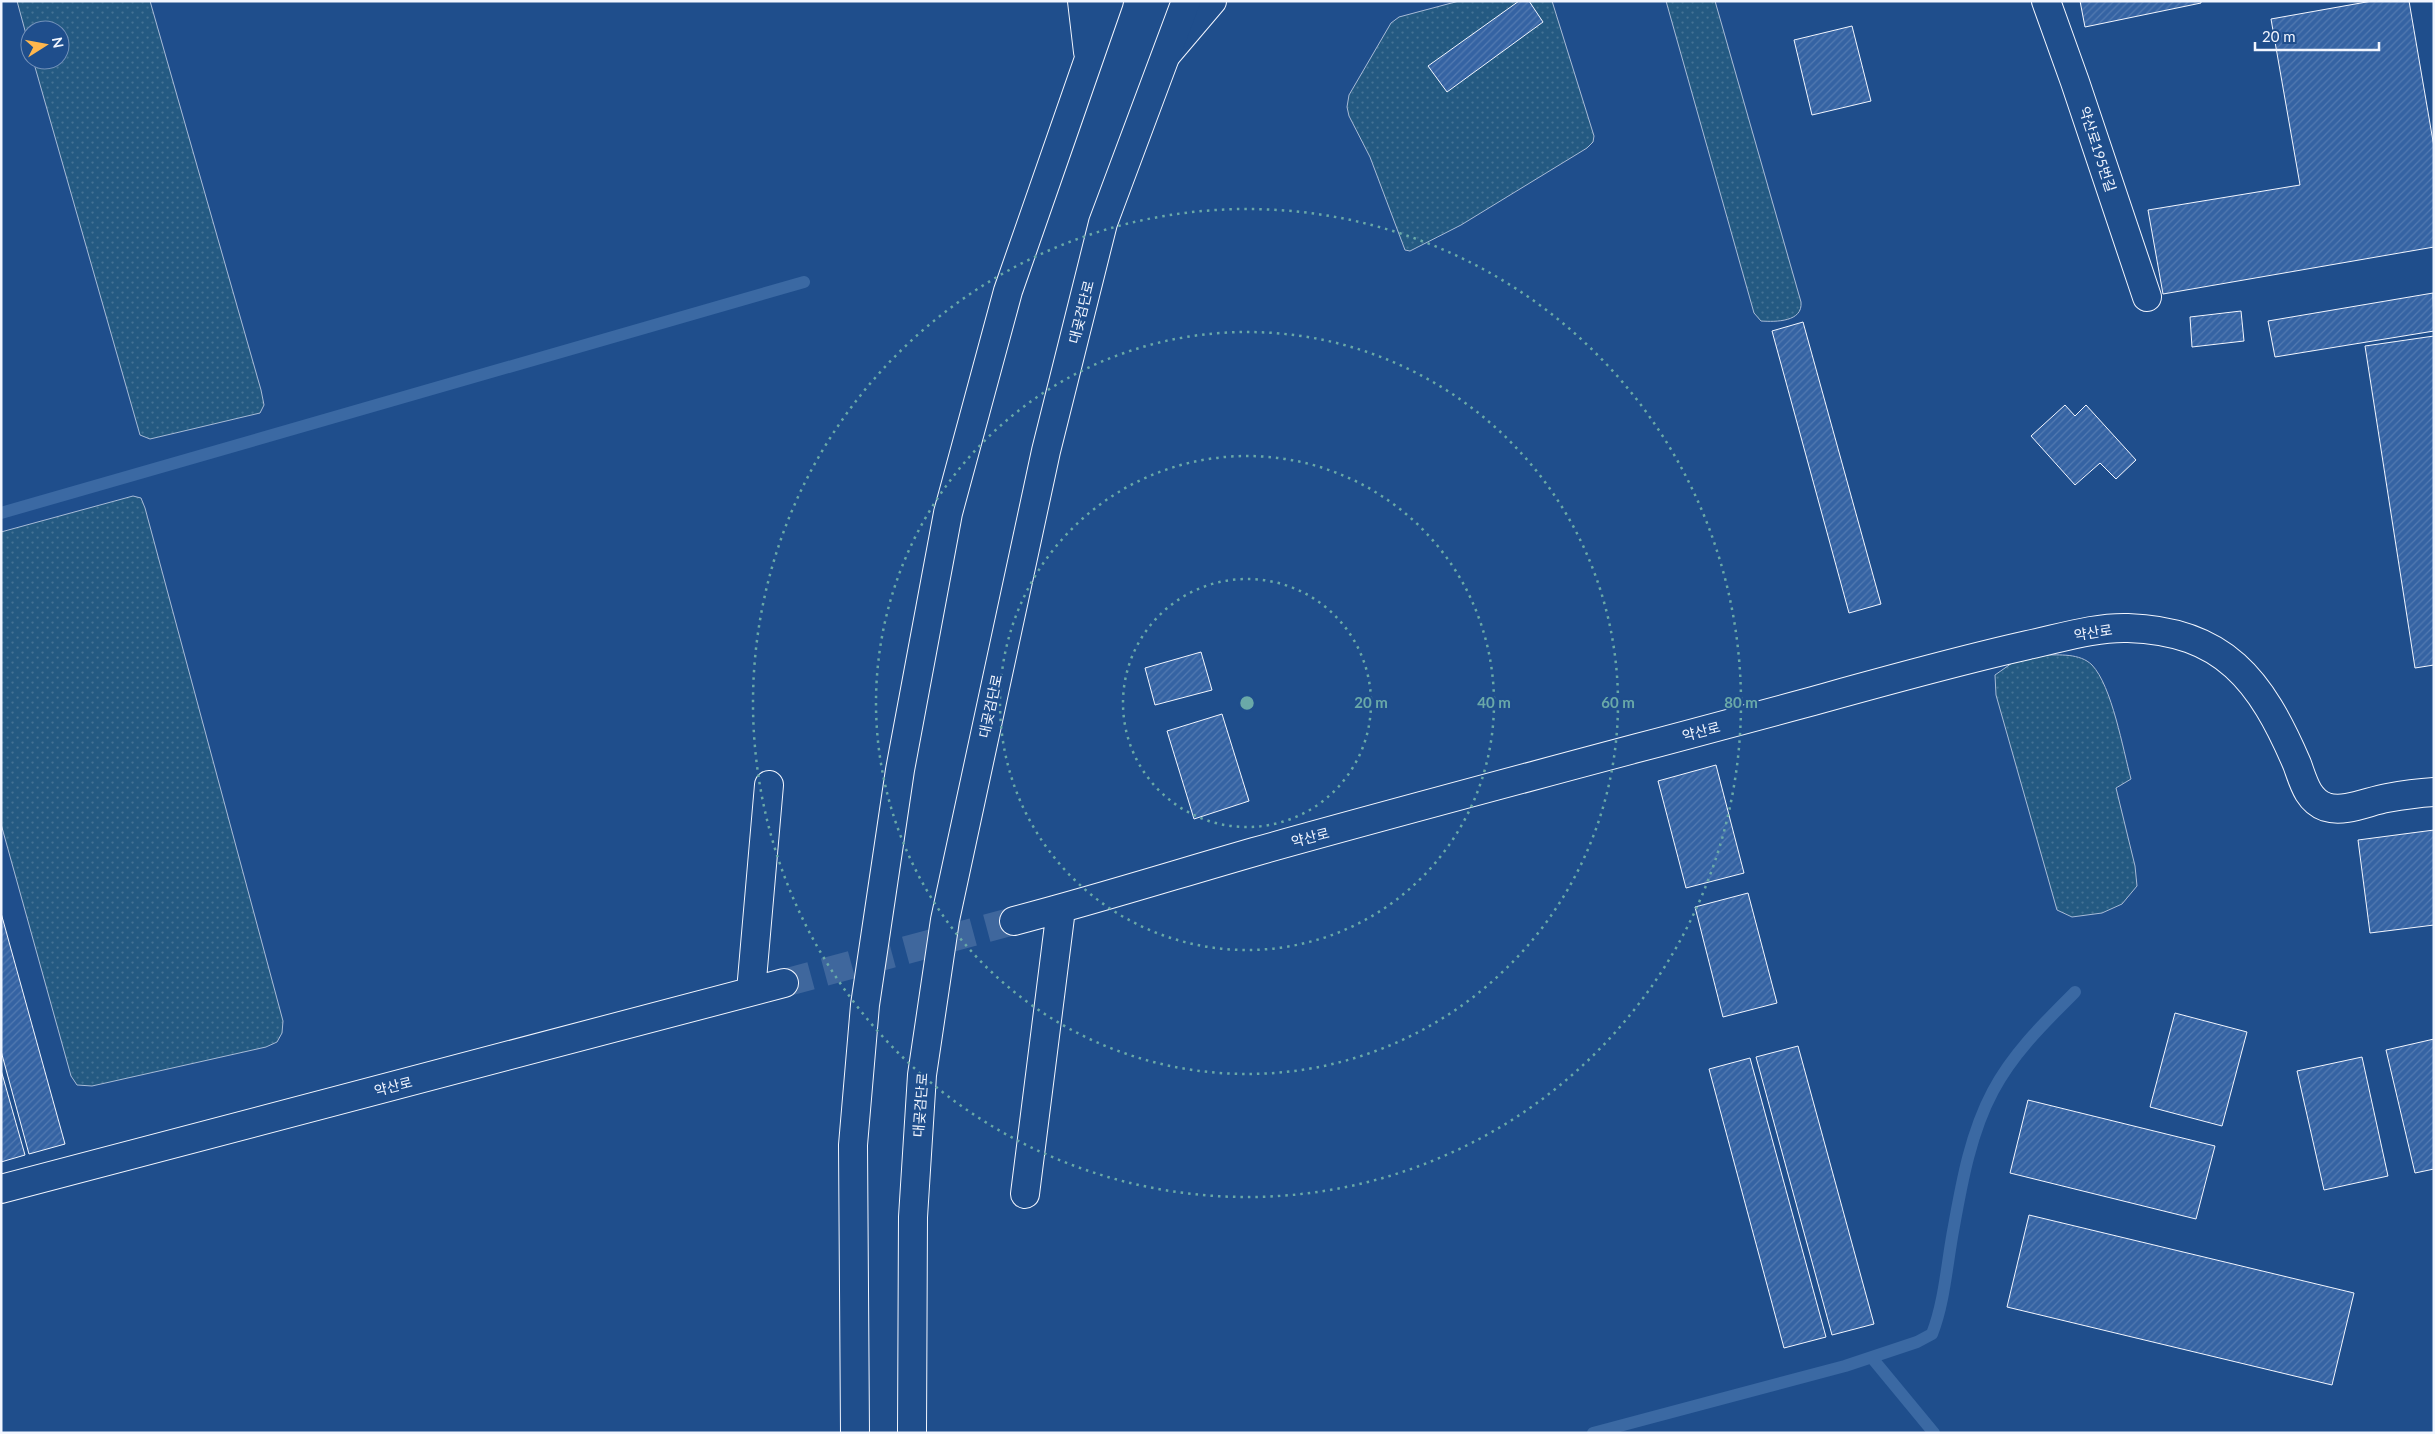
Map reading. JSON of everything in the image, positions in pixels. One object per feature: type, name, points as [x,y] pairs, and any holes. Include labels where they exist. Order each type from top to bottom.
[{"type":"main road","points":[[1082,1],[1089,58]]},
{"type":"main road","points":[[855,1433],[853,1145],[865,1005],[900,770],[948,512],[1008,291],[1109,1]]},
{"type":"main road","name":"대곶검단로","points":[[912,1433],[912,1217],[922,1075],[945,920],[1044,460],[1103,223],[1186,1]]},
{"type":"main road","points":[[1163,59],[1212,1]]},
{"type":"main road","name":"약산로195번길","points":[[2046,1],[2147,297]]},
{"type":"main road","name":"약산로","points":[[1014,921],[1253,853],[1965,659],[2090,631],[2125,628],[2177,633],[2202,642],[2227,656],[2244,672],[2258,692],[2296,764],[2304,786],[2315,800],[2326,807],[2341,808],[2388,798],[2434,792]]},
{"type":"main road","points":[[751,991],[769,784]]},
{"type":"main road","points":[[1025,1194],[1061,909]]},
{"type":"main road","name":"약산로","points":[[1,1189],[784,983]]},
{"type":"shaded area","points":[[17,1],[150,1],[261,390],[264,405],[260,413],[150,439],[140,435],[36,70],[70,70],[70,20],[22,20]]},
{"type":"shaded area","points":[[1459,1],[1552,1],[1594,136],[1593,142],[1587,148],[1461,225],[1410,251],[1405,250],[1370,157],[1349,116],[1347,107],[1349,95],[1391,23],[1399,17]]},
{"type":"shaded area","points":[[1666,1],[1715,1],[1801,302],[1798,314],[1793,317],[1781,321],[1761,321],[1754,313]]},
{"type":"shaded area","points":[[133,496],[141,498],[145,508],[283,1021],[282,1033],[277,1042],[266,1047],[92,1086],[77,1085],[71,1076],[1,824],[1,532]]},
{"type":"shaded area","points":[[2044,655],[2082,658],[2092,665],[2099,675],[2111,703],[2131,779],[2116,788],[2135,866],[2137,886],[2122,904],[2102,913],[2072,917],[2057,910],[1996,695],[1995,675],[2012,663]]},
{"type":"building","points":[[1519,1],[1529,1],[1543,22],[1447,92],[1428,66]]},
{"type":"building","points":[[2080,1],[2201,1],[2201,3],[2085,27]]},
{"type":"building","points":[[2372,1],[2409,1],[2434,147],[2434,247],[2163,294],[2148,210],[2300,185],[2271,19]]},
{"type":"building","points":[[1852,26],[1871,101],[1812,115],[1794,40]]},
{"type":"building","points":[[2433,293],[2434,331],[2275,357],[2268,321]]},
{"type":"building","points":[[2241,311],[2244,341],[2192,347],[2190,317]]},
{"type":"building","points":[[1803,322],[1881,604],[1849,613],[1772,331]]},
{"type":"building","points":[[2434,336],[2434,665],[2415,668],[2365,346]]},
{"type":"building","points":[[2065,405],[2075,416],[2086,405],[2136,460],[2116,479],[2100,463],[2075,485],[2031,436]]},
{"type":"building","points":[[1201,652],[1212,690],[1155,705],[1145,668]]},
{"type":"building","points":[[1222,714],[1249,801],[1194,819],[1167,731]]},
{"type":"building","points":[[1716,765],[1744,873],[1686,888],[1658,781]]},
{"type":"building","points":[[2434,830],[2434,925],[2370,933],[2358,840]]},
{"type":"building","points":[[1748,893],[1777,1003],[1723,1017],[1695,907]]},
{"type":"building","points":[[1,913],[65,1144],[29,1154],[1,1051]]},
{"type":"building","points":[[2175,1013],[2247,1032],[2222,1126],[2150,1107]]},
{"type":"building","points":[[2434,1039],[2434,1169],[2415,1173],[2386,1050]]},
{"type":"building","points":[[1798,1046],[1874,1324],[1832,1335],[1756,1057]]},
{"type":"building","points":[[2362,1057],[2388,1176],[2324,1190],[2297,1071]]},
{"type":"building","points":[[1750,1058],[1826,1337],[1784,1348],[1709,1069]]},
{"type":"building","points":[[1,1070],[25,1155],[1,1162]]},
{"type":"building","points":[[2028,1100],[2215,1146],[2196,1219],[2010,1173]]},
{"type":"building","points":[[2029,1215],[2354,1293],[2332,1385],[2007,1307]]},
{"type":"waterway","points":[[1,513],[804,282]]},
{"type":"waterway","points":[[1593,1433],[1845,1366],[1917,1342],[1932,1334],[1943,1295],[1964,1174],[1973,1140],[1985,1107],[2001,1077],[2020,1051],[2075,992]]},
{"type":"waterway","points":[[1872,1358],[1934,1433]]},
{"type":"tunnel","points":[[784,983],[1014,921]]}]
